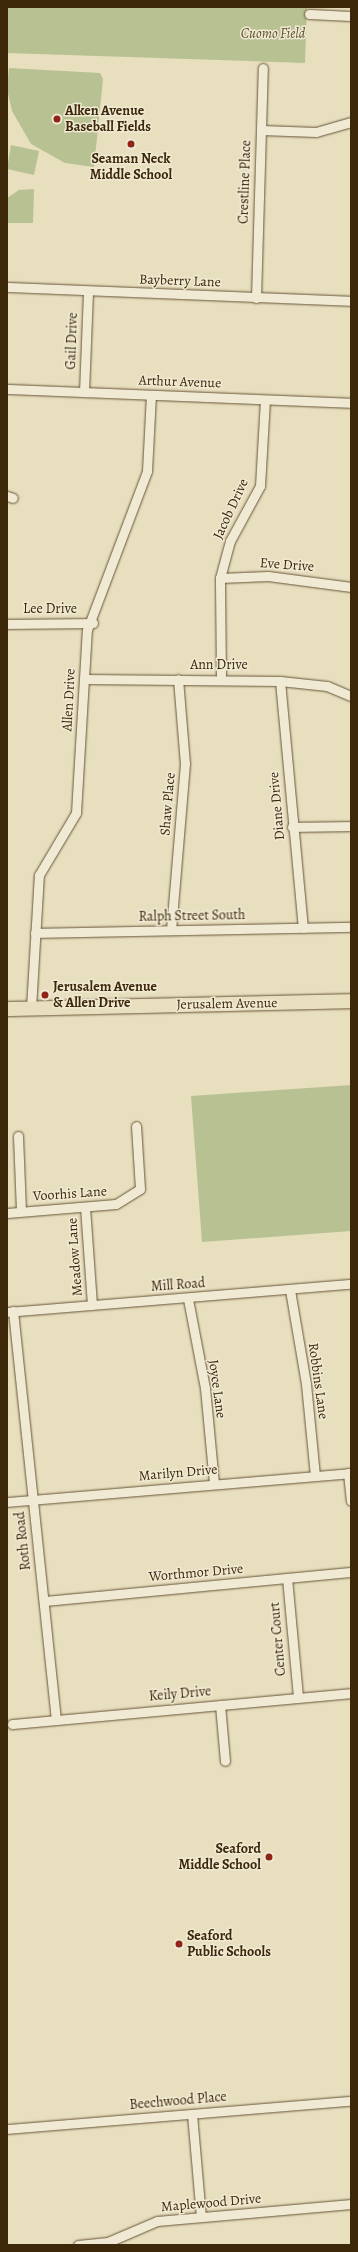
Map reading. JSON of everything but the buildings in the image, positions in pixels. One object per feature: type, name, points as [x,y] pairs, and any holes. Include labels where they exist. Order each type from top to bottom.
[{"type":"main road","name":"Jerusalem Avenue","points":[[7,1009],[351,1001]]},
{"type":"street","points":[[309,14],[351,16]]},
{"type":"street","name":"Crestline Place","points":[[256,298],[263,68]]},
{"type":"street","points":[[261,130],[316,132],[351,122]]},
{"type":"street","name":"Bayberry Lane","points":[[7,287],[351,301]]},
{"type":"street","name":"Gail Drive","points":[[84,392],[88,290]]},
{"type":"street","name":"Arthur Avenue","points":[[7,389],[351,403]]},
{"type":"street","name":"Allen Drive","points":[[31,1008],[34,933],[40,875],[76,813],[87,630],[93,623],[147,471],[151,395]]},
{"type":"street","name":"Jacob Drive","points":[[221,678],[220,578],[230,541],[260,486],[265,400]]},
{"type":"street","name":"Eve Drive","points":[[220,578],[268,576],[351,587]]},
{"type":"street","name":"Lee Drive","points":[[7,624],[93,623]]},
{"type":"street","name":"Ann Drive","points":[[85,680],[221,678],[280,681],[327,686],[351,696]]},
{"type":"street","name":"Shaw Place","points":[[172,930],[185,764],[178,679]]},
{"type":"street","name":"Diane Drive","points":[[280,681],[292,827],[303,928]]},
{"type":"street","points":[[292,827],[351,826]]},
{"type":"street","name":"Ralph Street South","points":[[34,933],[351,927]]},
{"type":"street","name":"Voorhis Lane","points":[[7,1213],[116,1204],[140,1189],[136,1126]]},
{"type":"street","points":[[18,1136],[21,1212]]},
{"type":"street","name":"Meadow Lane","points":[[85,1207],[92,1305]]},
{"type":"street","name":"Mill Road","points":[[10,1311],[188,1299],[351,1284]]},
{"type":"street","name":"Robbins Lane","points":[[290,1290],[306,1384],[315,1476]]},
{"type":"street","name":"Joyce Lane","points":[[188,1299],[205,1388],[214,1484]]},
{"type":"street","name":"Roth Road","points":[[10,1311],[33,1500],[56,1720]]},
{"type":"street","points":[[350,1473],[351,1500]]},
{"type":"street","name":"Marilyn Drive","points":[[7,1502],[350,1473]]},
{"type":"street","name":"Worthmor Drive","points":[[44,1601],[351,1572]]},
{"type":"street","name":"Center Court","points":[[287,1578],[298,1697]]},
{"type":"street","name":"Keily Drive","points":[[12,1724],[351,1693]]},
{"type":"street","points":[[220,1705],[225,1761]]},
{"type":"street","name":"Beechwood Place","points":[[7,2129],[351,2101]]},
{"type":"street","points":[[192,2114],[201,2217]]},
{"type":"street","name":"Maplewood Drive","points":[[78,2245],[108,2242],[157,2221],[351,2204]]},
{"type":"green space","name":"Cuomo Field","points":[[7,7],[307,7],[305,63],[7,53]]},
{"type":"green space","name":"Alken Avenue Baseball Fields","points":[[9,68],[100,73],[103,79],[94,167],[65,163],[31,144],[12,111],[7,89]]},
{"type":"green space","points":[[11,145],[39,151],[34,175],[7,169]]},
{"type":"green space","points":[[34,189],[33,223],[7,223],[7,198],[19,190]]},
{"type":"green space","points":[[351,1085],[351,1231],[202,1242],[191,1096]]},
{"type":"place","name":"Alken Avenue Baseball Fields","points":[[57,119]]},
{"type":"place","name":"Seaman Neck Middle School","points":[[131,144]]},
{"type":"place","name":"Jerusalem Avenue & Allen Drive","points":[[45,995]]},
{"type":"place","name":"Seaford Middle School","points":[[269,1857]]},
{"type":"place","name":"Seaford Public Schools","points":[[179,1944]]}]
